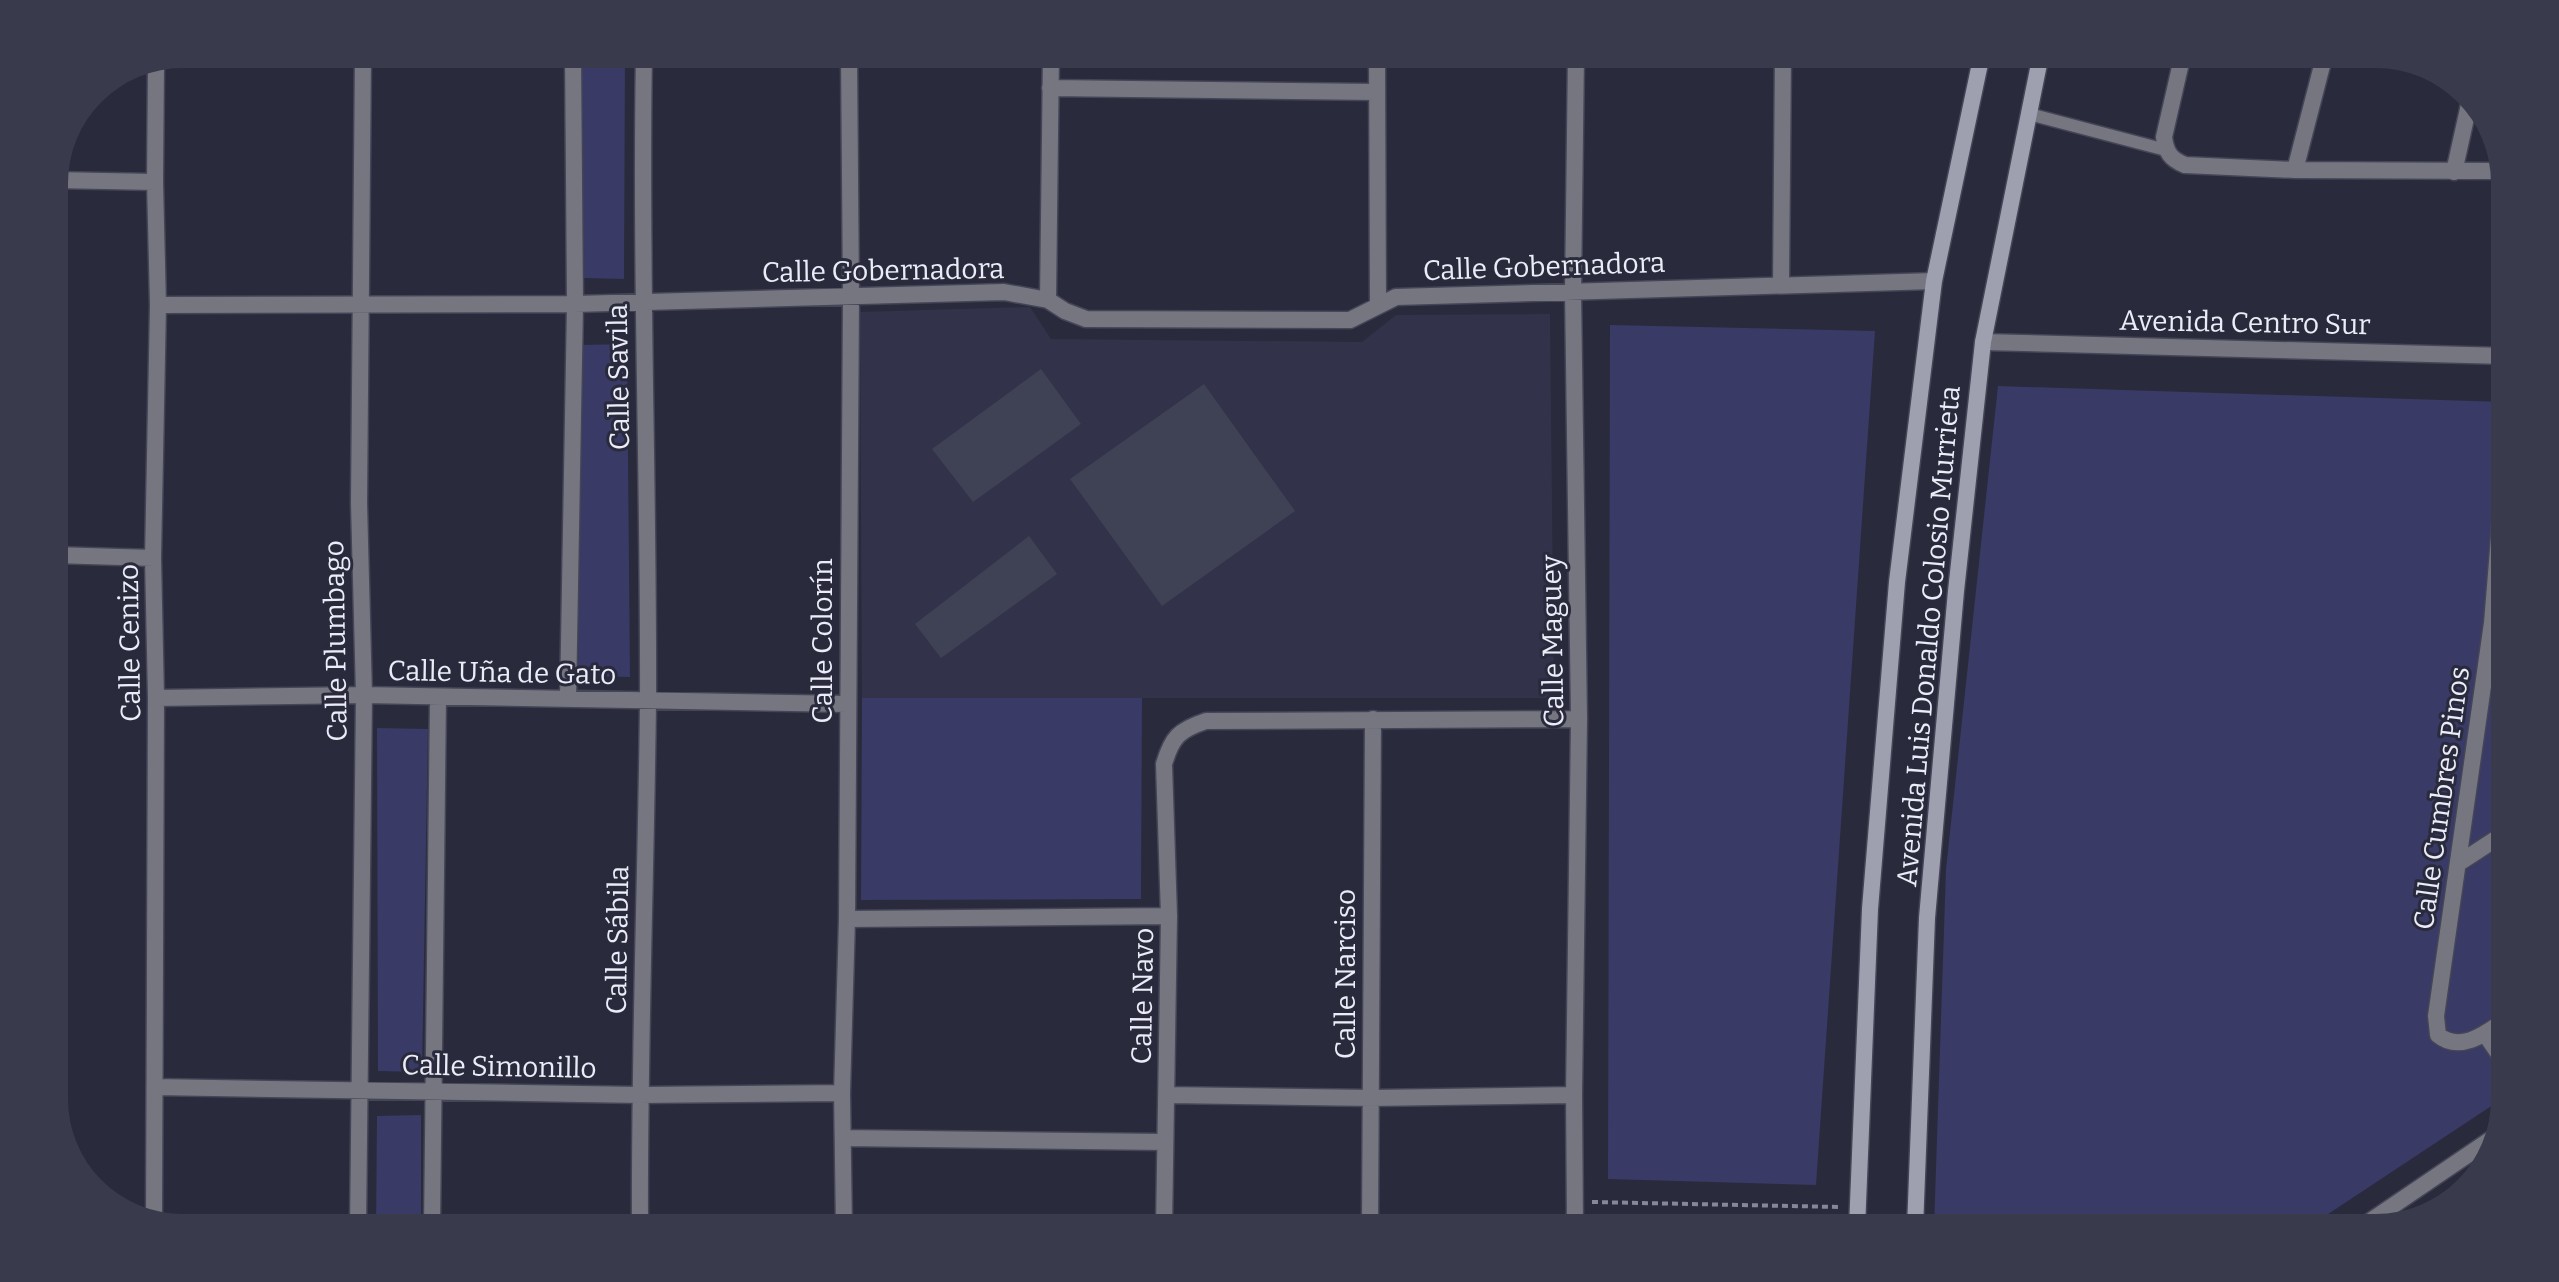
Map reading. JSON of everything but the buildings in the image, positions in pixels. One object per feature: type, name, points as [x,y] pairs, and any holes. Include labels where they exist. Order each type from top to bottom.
[{"type":"main road","name":"Avenida Luis Donaldo Colosio Murrieta","points":[[1858,1214],[1870,909],[1897,582],[1934,281],[1979,68]]},
{"type":"main road","name":"Avenida Luis Donaldo Colosio Murrieta","points":[[1916,1214],[1927,918],[1956,591],[1983,342],[2038,68]]},
{"type":"street","name":"Calle Plumbago","points":[[358,1214],[364,695],[359,503],[363,68]]},
{"type":"street","name":"Calle Savila","points":[[568,699],[575,304],[573,68]]},
{"type":"street","name":"Calle Savila","points":[[644,68],[643,303],[648,700]]},
{"type":"street","name":"Calle Colorín","points":[[844,1214],[842,1093],[847,919],[851,296],[849,68]]},
{"type":"street","points":[[1048,300],[1051,68]]},
{"type":"street","points":[[1377,68],[1378,305]]},
{"type":"street","name":"Calle Maguey","points":[[1575,1214],[1579,719],[1573,292],[1576,68]]},
{"type":"street","points":[[1781,284],[1783,68]]},
{"type":"street","points":[[2180,68],[2164,137],[2166,150],[2173,160],[2185,165],[2295,170],[2491,171]]},
{"type":"street","points":[[2295,170],[2321,68]]},
{"type":"street","name":"Calle Cenizo","points":[[154,1210],[156,698],[153,558],[158,305],[156,72]]},
{"type":"street","points":[[1050,88],[1376,92]]},
{"type":"street","points":[[2454,172],[2467,113]]},
{"type":"street","points":[[68,180],[155,182]]},
{"type":"street","name":"Calle Gobernadora","points":[[158,305],[643,303],[1004,292],[1048,300],[1086,319],[1350,320],[1396,297],[1934,281]]},
{"type":"street","name":"Avenida Centro Sur","points":[[1983,342],[2491,356]]},
{"type":"street","points":[[68,555],[153,558]]},
{"type":"street","name":"Calle Cumbres Pinos","points":[[2491,666],[2436,1016],[2438,1035],[2447,1043],[2457,1044],[2491,1030]]},
{"type":"street","name":"Calle Uña de Gato","points":[[156,698],[364,695],[847,704]]},
{"type":"street","points":[[432,1214],[438,697]]},
{"type":"street","name":"Calle Sábila","points":[[640,1214],[648,700]]},
{"type":"street","points":[[1373,719],[1579,719]]},
{"type":"street","name":"Calle Navo","points":[[1164,1214],[1169,916],[1164,764],[1170,744],[1186,728],[1206,721],[1373,719]]},
{"type":"street","name":"Calle Narciso","points":[[1370,1214],[1373,719]]},
{"type":"street","points":[[2459,863],[2491,842]]},
{"type":"street","points":[[847,919],[1169,916]]},
{"type":"street","points":[[2485,1034],[2491,1043]]},
{"type":"street","name":"Calle Simonillo","points":[[155,1087],[640,1095],[842,1093]]},
{"type":"street","points":[[1167,1095],[1371,1098],[1574,1095]]},
{"type":"street","points":[[844,1138],[1165,1142]]},
{"type":"street","points":[[2381,1214],[2480,1146]]},
{"type":"lane","points":[[2029,114],[2166,150]]},
{"type":"path","points":[[1575,1202],[1858,1207]]},
{"type":"shaded area","points":[[581,68],[625,68],[624,279],[582,278]]},
{"type":"shaded area","points":[[1030,307],[1051,339],[1362,342],[1396,315],[1550,314],[1554,698],[862,698],[860,312]]},
{"type":"shaded area","points":[[1610,325],[1875,331],[1816,1185],[1608,1179]]},
{"type":"shaded area","points":[[627,344],[630,677],[578,676],[580,345]]},
{"type":"shaded area","points":[[1998,386],[2491,402],[2490,1107],[2328,1214],[1934,1214],[1946,869]]},
{"type":"shaded area","points":[[862,698],[1142,698],[1141,899],[861,900]]},
{"type":"shaded area","points":[[377,728],[428,729],[422,1072],[378,1071]]},
{"type":"shaded area","points":[[421,1115],[421,1214],[376,1214],[377,1116]]}]
